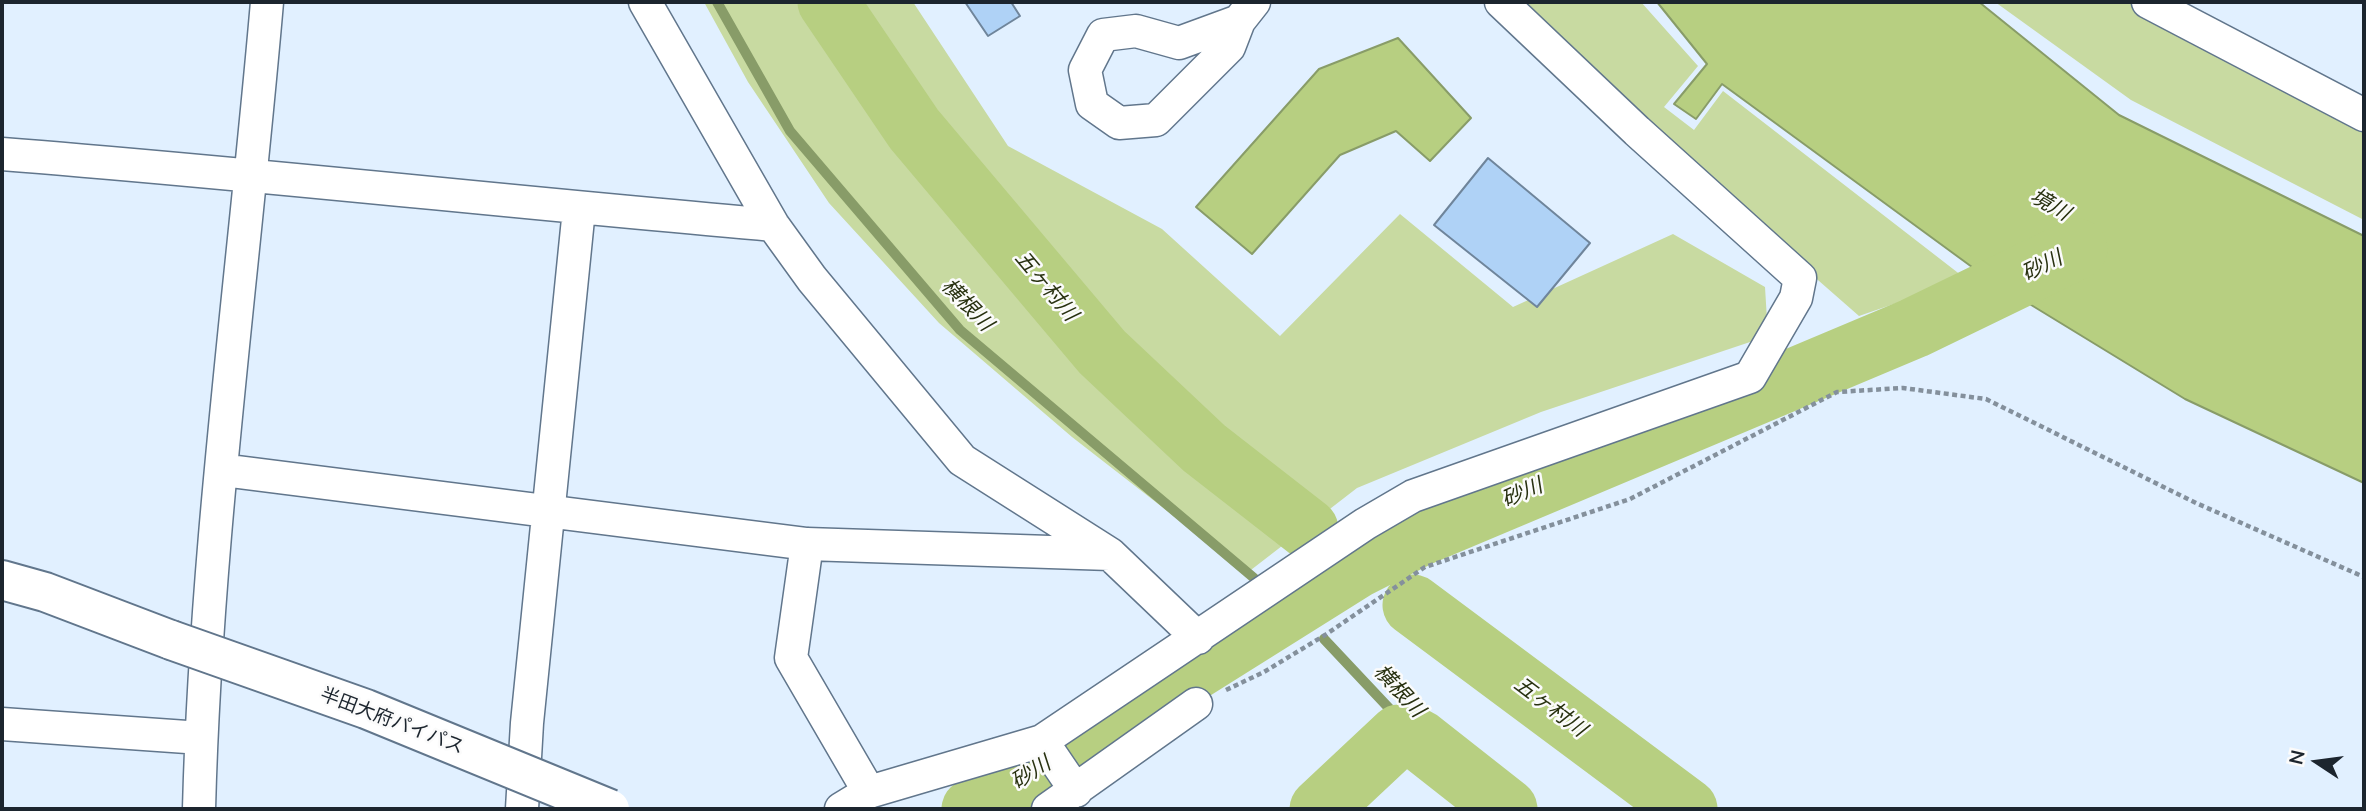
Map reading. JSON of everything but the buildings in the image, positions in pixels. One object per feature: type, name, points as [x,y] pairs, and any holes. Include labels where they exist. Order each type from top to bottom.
[{"type":"highway","name":"半田大府パイパス","points":[[2,580],[45,592],[366,709],[610,809]]},
{"type":"highway","name":"半田大府パイパス","points":[[2,605],[171,640]]},
{"type":"street","points":[[199,809],[201,738],[222,470],[267,2]]},
{"type":"street","points":[[645,2],[773,225],[812,279],[962,460],[1110,554],[1198,638]]},
{"type":"street","points":[[841,809],[869,792],[1042,743],[1365,524],[1413,496],[1750,377],[1796,298],[1800,278],[1637,131],[1501,2]]},
{"type":"street","points":[[2148,2],[2364,114]]},
{"type":"street","points":[[1247,11],[1229,47],[1156,120],[1119,123],[1092,104],[1085,70],[1103,36],[1136,31],[1179,43],[1247,11]]},
{"type":"street","points":[[2,154],[252,174],[579,209],[773,225]]},
{"type":"street","points":[[522,809],[527,723],[579,209]]},
{"type":"street","points":[[222,470],[807,544],[1110,554]]},
{"type":"street","points":[[807,544],[791,658],[869,792]]},
{"type":"street","points":[[1048,809],[1075,796],[1196,704]]},
{"type":"street","points":[[2,724],[201,738]]},
{"type":"street","points":[[1042,743],[1075,796]]},
{"type":"path","points":[[1196,704],[1264,672],[1425,567],[1630,499],[1838,392],[1903,388],[1986,399],[2196,503],[2364,577]]},
{"type":"shaded area","points":[[704,2],[913,2],[1008,146],[1162,229],[1280,336],[1400,214],[1513,307],[1673,234],[1765,287],[1768,336],[1541,412],[1357,488],[1247,573],[1072,437],[939,323],[829,203],[748,82]]},
{"type":"shaded area","points":[[1514,2],[1641,2],[1698,66],[1664,107],[1694,130],[1723,91],[1966,279],[1859,316],[1706,182]]},
{"type":"shaded area","points":[[1995,2],[2127,2],[2364,130],[2364,220],[2131,100]]},
{"type":"water","name":"境川","points":[[1657,2],[1979,2],[2119,115],[2364,236],[2364,483],[2185,399],[1987,278],[1722,84],[1696,119],[1674,104],[1707,64]]},
{"type":"water","points":[[1398,38],[1471,118],[1430,161],[1396,131],[1340,155],[1252,254],[1196,207],[1319,69]]},
{"type":"waterway","name":"横根川","points":[[717,2],[790,131],[960,330],[1254,578]]},
{"type":"waterway","name":"五ヶ村川","points":[[828,2],[914,129],[1102,352],[1204,448],[1308,529]]},
{"type":"waterway","name":"砂川","points":[[972,809],[1358,567],[1417,537],[1914,328],[2077,249]]},
{"type":"waterway","name":"五ヶ村川","points":[[1413,605],[1687,809]]},
{"type":"waterway","name":"横根川","points":[[1324,639],[1418,739]]},
{"type":"waterway","points":[[1320,809],[1399,735],[1418,739],[1507,809]]}]
